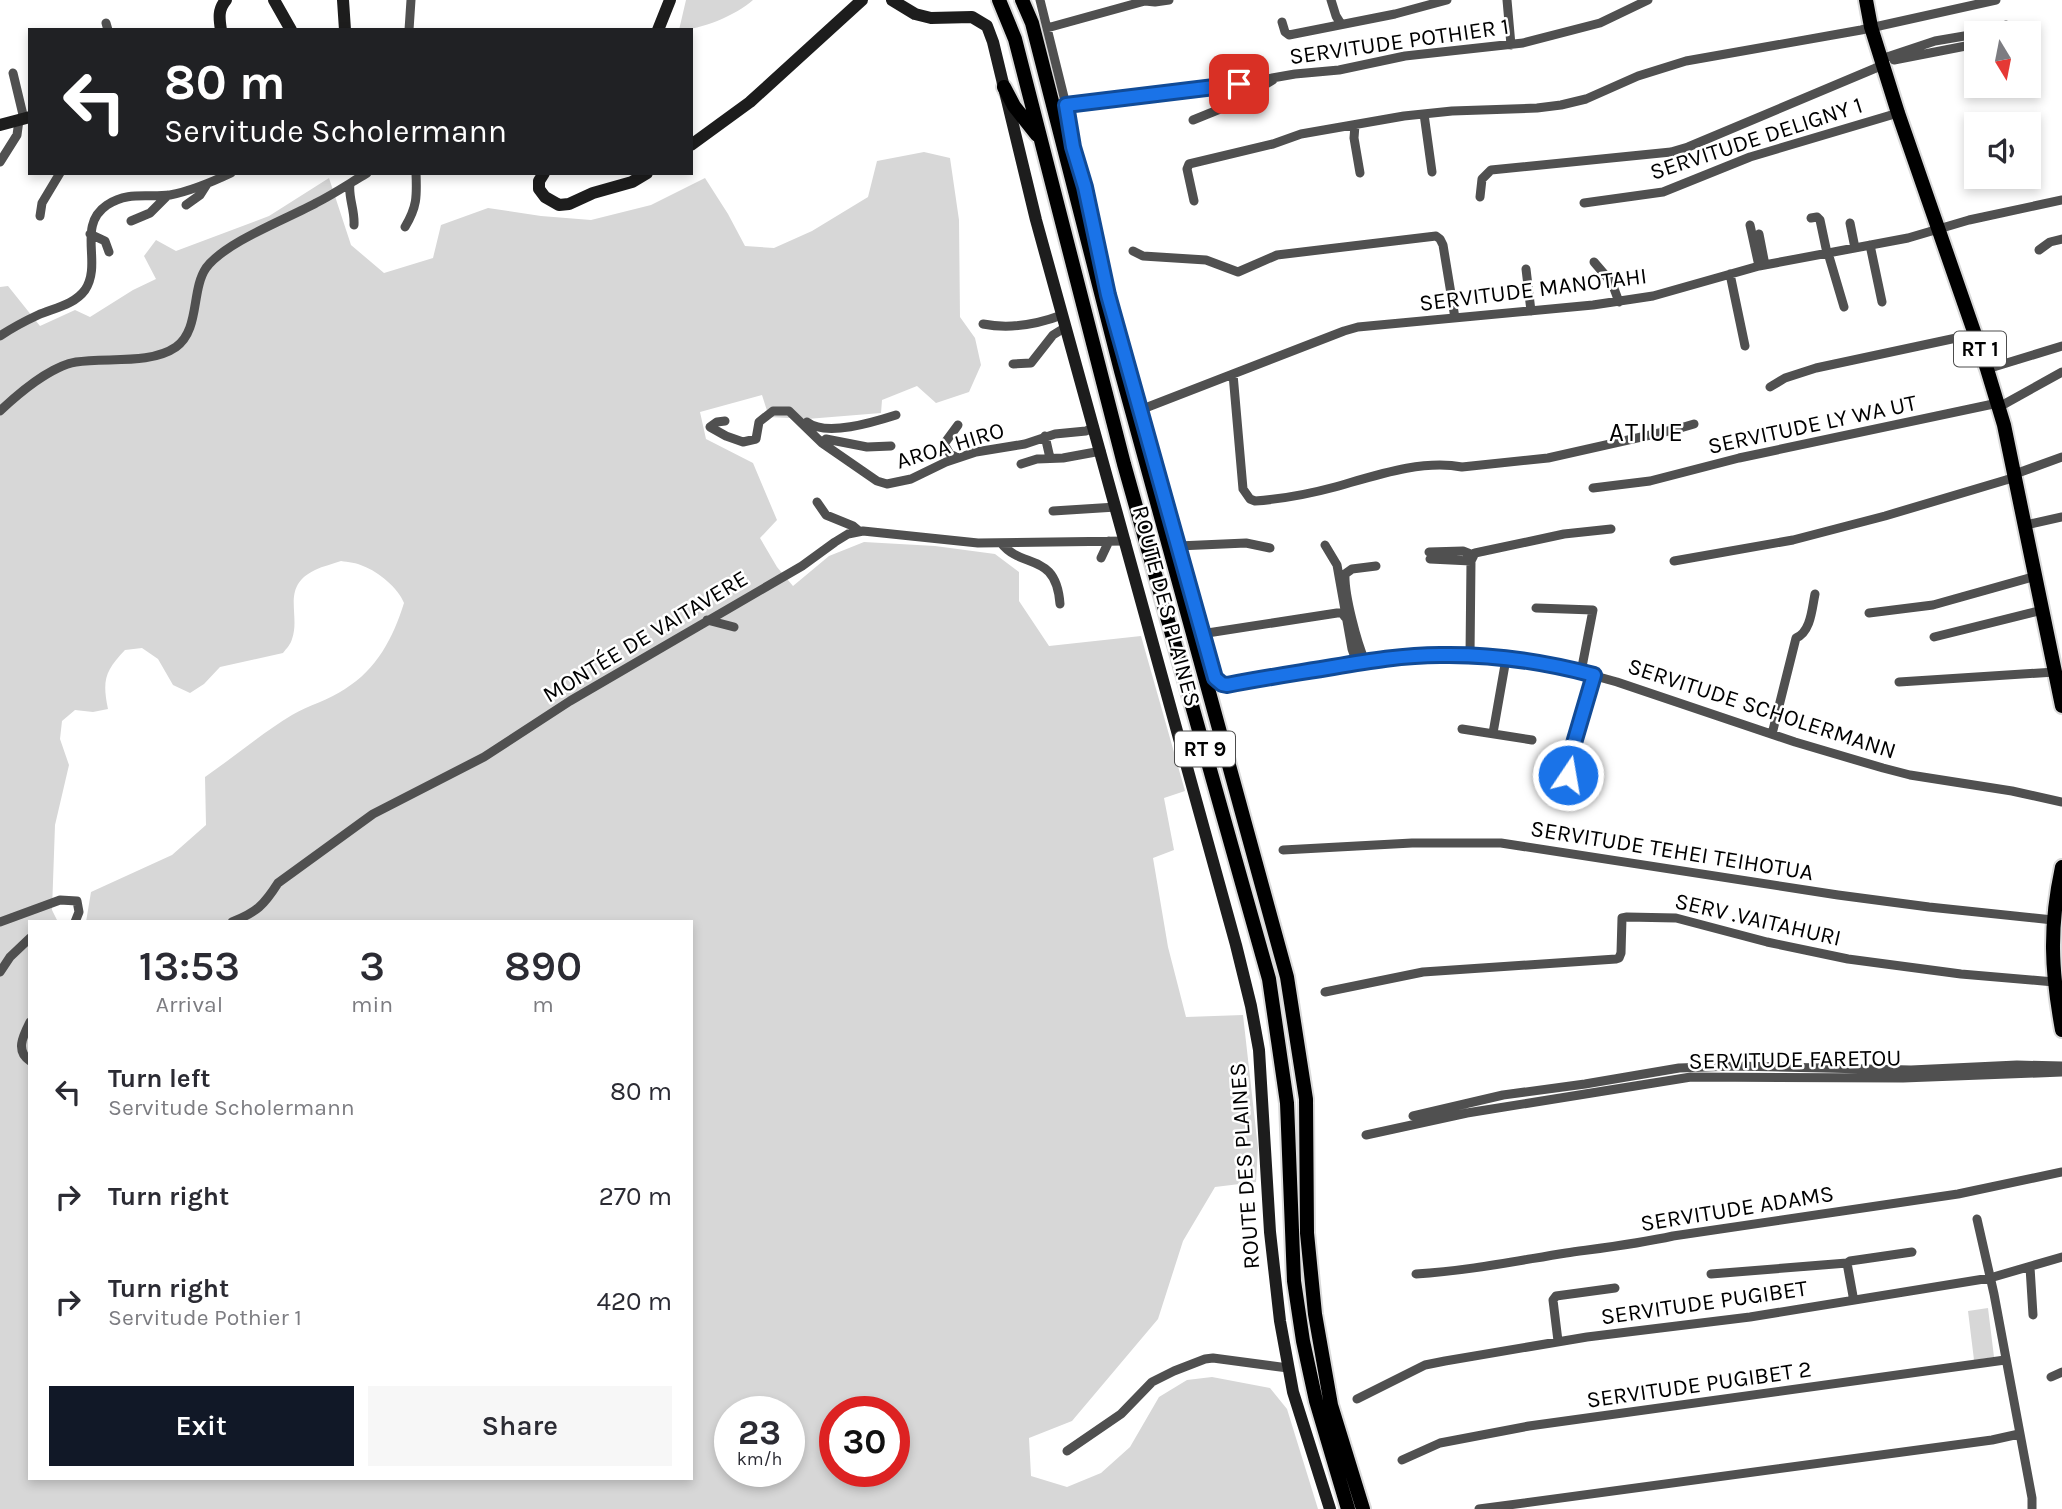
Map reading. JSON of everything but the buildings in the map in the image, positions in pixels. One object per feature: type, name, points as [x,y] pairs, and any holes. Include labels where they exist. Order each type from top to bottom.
[{"type":"main road","points":[[221,28],[219,12],[226,0]]},
{"type":"main road","points":[[274,0],[290,28]]},
{"type":"main road","points":[[343,0],[345,28]]},
{"type":"main road","points":[[658,28],[670,0]]},
{"type":"main road","points":[[693,144],[750,102],[862,0]]},
{"type":"main road","name":"ROUTE DES PLAINES","points":[[892,0],[915,14],[931,18],[972,17],[987,26],[993,42],[1036,220],[1237,946],[1251,1006],[1262,1083],[1276,1291],[1288,1368],[1330,1509]]},
{"type":"main road","name":"ROUTE DES PLAINES","points":[[999,0],[1015,39],[1124,464],[1269,979],[1287,1103],[1294,1282],[1316,1401],[1348,1509]]},
{"type":"main road","name":"ROUTE DES PLAINES","points":[[1022,0],[1032,23],[1121,371],[1287,977],[1306,1098],[1307,1233],[1315,1314],[1331,1405],[1363,1509]]},
{"type":"main road","name":"RT 1","points":[[1866,0],[1871,27],[1898,113],[1999,405],[2062,706]]},
{"type":"main road","points":[[1004,87],[1014,106],[1041,141]]},
{"type":"main road","points":[[0,125],[24,119]]},
{"type":"main road","points":[[543,175],[539,189],[545,197],[559,205],[632,182],[644,175]]},
{"type":"main road","points":[[2062,867],[2053,919],[2052,949],[2062,1030]]},
{"type":"street","points":[[410,28],[411,0]]},
{"type":"street","points":[[1040,0],[1108,295],[1201,634],[1337,612],[1345,617]]},
{"type":"street","points":[[1047,28],[1145,1],[1169,0]]},
{"type":"street","points":[[1331,0],[1341,24]]},
{"type":"street","points":[[1282,22],[1289,35],[1395,14],[1447,0]]},
{"type":"street","points":[[1507,0],[1511,45]]},
{"type":"street","name":"SERVITUDE POTHIER 1","points":[[1066,105],[1220,87],[1349,68],[1405,56],[1511,45],[1600,23],[1648,0]]},
{"type":"street","points":[[1194,201],[1187,170],[1189,164],[1273,144],[1301,134],[1424,114],[1561,105],[1586,99],[1638,76],[1686,61],[1871,27],[1996,0]]},
{"type":"street","points":[[1480,197],[1482,179],[1491,170],[1671,152],[1935,41],[1964,36]]},
{"type":"street","points":[[1882,62],[1964,46]]},
{"type":"street","points":[[0,162],[24,119],[13,73]]},
{"type":"street","points":[[1193,120],[1236,103],[1278,77]]},
{"type":"street","name":"SERVITUDE DELIGNY 1","points":[[1584,203],[1662,192],[1750,157],[1898,113]]},
{"type":"street","points":[[1424,114],[1432,172]]},
{"type":"street","points":[[1355,125],[1354,138],[1360,173]]},
{"type":"street","points":[[40,216],[42,203],[59,175]]},
{"type":"street","points":[[0,336],[36,316],[67,304],[84,291],[88,284],[91,264],[92,223],[107,206],[129,195],[168,195],[207,184],[227,175]]},
{"type":"street","points":[[0,411],[37,381],[71,363],[153,356],[176,347],[187,335],[205,270],[215,259],[243,240],[364,175]]},
{"type":"street","points":[[405,228],[416,203],[416,175]]},
{"type":"street","points":[[186,205],[200,195],[207,184]]},
{"type":"street","points":[[350,184],[354,225]]},
{"type":"street","points":[[131,221],[150,213],[168,195]]},
{"type":"street","name":"SERVITUDE MANOTAHI","points":[[1140,410],[1359,327],[1619,302],[1653,296],[1762,266],[1939,230],[1969,220],[2059,201]]},
{"type":"street","points":[[1811,218],[1817,217],[1820,220],[1843,307]]},
{"type":"street","points":[[1850,223],[1855,248]]},
{"type":"street","points":[[1750,225],[1762,266]]},
{"type":"street","points":[[90,234],[106,242],[109,252]]},
{"type":"street","points":[[1759,234],[1762,266]]},
{"type":"street","points":[[1133,251],[1143,256],[1206,260],[1238,272],[1277,255],[1436,236],[1443,245],[1455,318]]},
{"type":"street","points":[[2039,250],[2050,242],[2062,239]]},
{"type":"street","points":[[1870,245],[1882,302]]},
{"type":"street","points":[[1594,262],[1612,283],[1619,302]]},
{"type":"street","points":[[1525,269],[1531,311]]},
{"type":"street","points":[[1730,274],[1745,345]]},
{"type":"street","points":[[983,324],[1006,326],[1064,321]]},
{"type":"street","points":[[1013,364],[1031,363],[1064,321]]},
{"type":"street","points":[[1770,387],[1785,378],[1816,368],[1975,334]]},
{"type":"street","points":[[1987,369],[2062,346]]},
{"type":"street","name":"SERVITUDE LY WA UT","points":[[1593,488],[1650,481],[1739,458],[1999,405],[2062,372]]},
{"type":"street","points":[[1233,374],[1243,489],[1250,499],[1255,501],[1313,492],[1383,473],[1548,458],[1694,424]]},
{"type":"street","points":[[725,421],[710,427],[743,442],[756,439],[760,422],[786,405],[814,428],[858,426],[896,415]]},
{"type":"street","name":"AROA HIRO","points":[[773,411],[789,411],[822,443],[877,481],[887,484],[911,479],[958,458],[1025,444],[1045,436],[1082,432],[1094,427]]},
{"type":"street","points":[[958,425],[944,444],[950,454],[958,458]]},
{"type":"street","points":[[1045,436],[1051,458]]},
{"type":"street","points":[[822,443],[826,439],[867,447],[891,446]]},
{"type":"street","points":[[1021,464],[1037,459],[1101,452]]},
{"type":"street","points":[[1674,561],[1793,540],[1885,516],[2016,477],[2062,460]]},
{"type":"street","points":[[817,502],[826,515],[859,531],[978,543],[1126,541]]},
{"type":"street","points":[[1054,511],[1116,507]]},
{"type":"street","points":[[2026,525],[2062,517]]},
{"type":"street","points":[[1472,558],[1564,534],[1611,529]]},
{"type":"street","name":"MONTÉE DE VAITAVERE","points":[[237,920],[257,911],[278,883],[373,814],[505,745],[570,701],[802,566],[848,534],[859,531]]},
{"type":"street","points":[[1101,558],[1109,541]]},
{"type":"street","points":[[1178,546],[1246,542],[1270,548]]},
{"type":"street","points":[[1001,543],[1008,551],[1046,568],[1054,582],[1060,604]]},
{"type":"street","points":[[1325,545],[1337,565],[1353,657],[1361,662]]},
{"type":"street","points":[[1429,556],[1463,551],[1472,558]]},
{"type":"street","points":[[1470,655],[1472,558]]},
{"type":"street","points":[[1361,662],[1345,574],[1352,569],[1376,566]]},
{"type":"street","points":[[1869,613],[1933,605],[2036,576]]},
{"type":"street","points":[[1772,734],[1796,638],[1802,636],[1808,627],[1815,594]]},
{"type":"street","points":[[1536,608],[1593,610],[1581,672]]},
{"type":"street","points":[[1934,638],[2043,610]]},
{"type":"street","points":[[707,620],[734,627]]},
{"type":"street","name":"SERVITUDE SCHOLERMANN","points":[[1201,634],[1212,671],[1218,682],[1227,685],[1361,662],[1414,656],[1470,655],[1506,659],[1594,675],[1866,764],[1910,775],[2062,802]]},
{"type":"street","points":[[1493,733],[1506,659]]},
{"type":"street","points":[[1899,682],[2055,672]]},
{"type":"street","points":[[1568,775],[1574,743],[1594,675]]},
{"type":"street","points":[[1462,729],[1532,740]]},
{"type":"street","name":"SERVITUDE TEHEI TEIHOTUA","points":[[1283,850],[1401,844],[1501,843],[1838,895],[2053,919]]},
{"type":"street","points":[[0,922],[69,899],[77,901],[79,912],[76,920]]},
{"type":"street","name":"SERV .VAITAHURI","points":[[1325,992],[1423,972],[1619,958],[1622,953],[1621,922],[1622,918],[1627,916],[1676,918],[1767,942],[1848,959],[1961,974],[2054,982]]},
{"type":"street","points":[[0,972],[10,957],[28,940]]},
{"type":"street","points":[[28,1028],[21,1046],[24,1057],[28,1060]]},
{"type":"street","name":"SERVITUDE FARETOU","points":[[1413,1116],[1503,1095],[1689,1067],[1910,1070],[2017,1065],[2062,1066]]},
{"type":"street","name":"SERVITUDE FARETOU","points":[[1366,1135],[1467,1113],[1691,1077],[1903,1078],[2062,1072]]},
{"type":"street","name":"SERVITUDE ADAMS","points":[[1416,1273],[1437,1273],[1526,1261],[1672,1236],[1875,1207],[1958,1194],[2062,1172]]},
{"type":"street","points":[[1977,1219],[2032,1509]]},
{"type":"street","points":[[1711,1274],[1847,1263],[1912,1252]]},
{"type":"street","name":"SERVITUDE PUGIBET","points":[[1357,1399],[1425,1365],[1558,1341],[1750,1317],[1990,1278],[2062,1257]]},
{"type":"street","points":[[1847,1263],[1852,1300]]},
{"type":"street","points":[[2031,1267],[2034,1315]]},
{"type":"street","points":[[1558,1341],[1552,1300],[1556,1296],[1615,1288]]},
{"type":"street","points":[[1067,1451],[1121,1414],[1152,1382],[1205,1359],[1288,1368]]},
{"type":"street","name":"SERVITUDE PUGIBET 2","points":[[1402,1460],[1440,1443],[1529,1426],[2005,1360]]},
{"type":"street","points":[[2050,1377],[2062,1372]]},
{"type":"street","points":[[1479,1509],[1992,1440],[2019,1434]]},
{"type":"shaded area","points":[[686,0],[753,0],[718,21],[692,28],[679,28]]},
{"type":"shaded area","points":[[924,152],[950,158],[959,220],[960,317],[975,338],[981,365],[969,392],[936,403],[917,386],[882,400],[881,413],[807,419],[769,417],[762,395],[700,412],[706,439],[753,463],[777,520],[760,538],[777,567],[793,586],[829,556],[864,542],[935,546],[995,554],[1019,572],[1019,601],[1049,646],[1141,636],[1185,791],[1164,798],[1174,850],[1153,858],[1168,947],[1186,1017],[1243,1015],[1258,1148],[1256,1182],[1215,1187],[1183,1241],[1158,1319],[1072,1421],[1029,1438],[1031,1476],[1067,1487],[1101,1473],[1130,1447],[1159,1397],[1187,1380],[1212,1377],[1270,1388],[1287,1409],[1318,1509],[0,1509],[0,287],[8,286],[40,326],[75,310],[90,317],[156,279],[144,256],[156,240],[176,251],[269,216],[329,178],[351,245],[384,273],[433,258],[441,225],[488,208],[591,220],[651,205],[705,178],[745,246],[774,248],[812,231],[868,197],[877,161]]},
{"type":"shaded area","points":[[1988,1308],[1994,1357],[1974,1360],[1968,1311]]},
{"type":"district","name":"ATIUE","points":[[1647,432]]},
{"type":"route","points":[[1239,84],[1066,105],[1073,147],[1085,187],[1108,295],[1215,678],[1227,685],[1359,662],[1441,655],[1470,655],[1524,662],[1594,675],[1574,743],[1568,775]]}]
